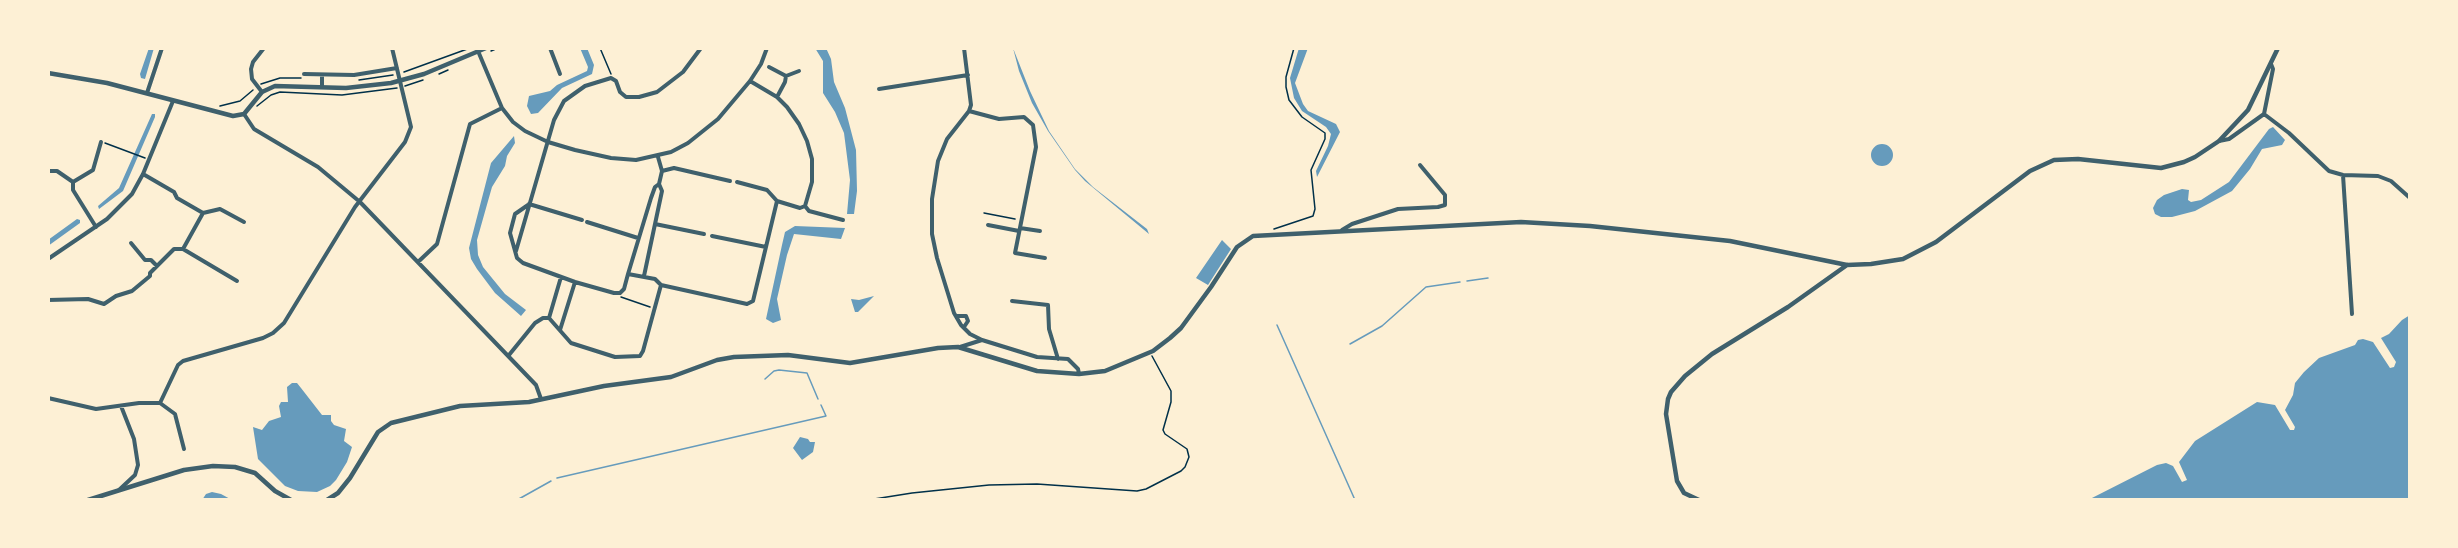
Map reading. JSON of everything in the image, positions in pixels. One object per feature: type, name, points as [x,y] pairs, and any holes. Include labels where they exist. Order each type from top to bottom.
[{"type":"street","points":[[147,93],[162,48]]},
{"type":"street","points":[[262,92],[252,79],[251,69],[253,62],[264,48]]},
{"type":"street","points":[[160,403],[178,365],[183,361],[263,338],[278,329],[290,314],[355,207],[405,142],[411,128],[392,48]]},
{"type":"street","points":[[48,73],[147,93],[229,116],[244,114],[262,92],[279,86],[359,87],[401,81],[486,48]]},
{"type":"street","points":[[550,48],[560,74]]},
{"type":"street","points":[[516,251],[554,120],[564,101],[585,86],[611,78],[616,81],[620,92],[626,97],[652,94],[675,79],[693,61],[701,48]]},
{"type":"street","points":[[478,51],[502,108],[513,122],[525,131],[548,142],[624,160],[658,157],[688,143],[718,118],[750,81],[761,64],[767,48]]},
{"type":"street","points":[[964,48],[971,105],[942,150],[934,175],[932,199],[932,234],[949,302],[956,316],[970,334],[1026,354],[1068,359],[1073,362],[1079,374]]},
{"type":"street","points":[[958,347],[1037,371],[1079,374],[1118,367],[1170,339],[1237,247],[1253,236],[1521,222],[1730,241],[1847,265],[1889,262],[1919,253],[2030,171],[2054,160],[2078,159],[2170,167],[2195,157],[2219,141],[2248,110],[2278,48]]},
{"type":"street","points":[[2219,141],[2229,139],[2264,114],[2273,69],[2271,64]]},
{"type":"street","points":[[768,67],[786,76],[799,71]]},
{"type":"street","points":[[304,74],[354,75],[397,68]]},
{"type":"street","points":[[322,75],[322,87]]},
{"type":"street","points":[[879,89],[968,75]]},
{"type":"street","points":[[777,98],[786,82],[786,76]]},
{"type":"street","points":[[750,81],[777,98],[799,124],[807,141],[812,159],[812,182],[805,206]]},
{"type":"street","points":[[48,260],[120,208],[143,174],[173,101]]},
{"type":"street","points":[[418,262],[437,244],[470,124],[502,108]]},
{"type":"street","points":[[969,111],[999,119],[1024,117],[1033,125],[1036,147],[1015,253],[1045,258]]},
{"type":"street","points":[[244,114],[254,129],[318,167],[360,202],[536,385],[541,399]]},
{"type":"street","points":[[2264,114],[2289,133],[2323,167],[2343,175],[2378,176],[2391,181],[2410,198]]},
{"type":"street","points":[[73,182],[93,170],[101,142]]},
{"type":"street","points":[[644,276],[662,191],[659,184],[662,171],[658,157]]},
{"type":"street","points":[[1341,231],[1352,224],[1394,210],[1445,205],[1445,195],[1420,165]]},
{"type":"street","points":[[662,171],[674,168],[730,181]]},
{"type":"street","points":[[48,171],[57,171],[73,182]]},
{"type":"street","points":[[143,174],[174,192],[177,198],[203,213],[220,209],[244,222]]},
{"type":"street","points":[[2343,175],[2352,314]]},
{"type":"street","points":[[73,182],[73,190],[96,227]]},
{"type":"street","points":[[737,182],[768,190],[777,201],[800,207],[805,206]]},
{"type":"street","points":[[638,238],[529,204],[518,211],[512,222],[510,233],[523,263],[575,282],[620,292],[624,289],[654,187],[659,184]]},
{"type":"street","points":[[628,274],[655,279],[661,285],[747,304],[753,301],[777,201]]},
{"type":"street","points":[[805,206],[809,211],[843,220]]},
{"type":"street","points":[[183,249],[203,213]]},
{"type":"street","points":[[656,224],[704,234]]},
{"type":"street","points":[[988,225],[1040,231]]},
{"type":"street","points":[[712,236],[765,247]]},
{"type":"street","points":[[131,243],[145,260],[151,260],[157,266]]},
{"type":"street","points":[[48,300],[88,299],[104,304],[116,296],[132,291],[150,276],[174,249],[183,249],[237,281]]},
{"type":"street","points":[[1699,500],[1684,493],[1677,481],[1667,425],[1666,407],[1671,392],[1685,376],[1712,354],[1788,307],[1847,265]]},
{"type":"street","points":[[549,318],[561,277]]},
{"type":"street","points":[[560,330],[575,282]]},
{"type":"street","points":[[508,355],[535,323],[543,318],[549,318],[571,343],[615,357],[639,356],[643,351],[661,285]]},
{"type":"street","points":[[1012,301],[1048,305],[1049,329],[1058,359]]},
{"type":"street","points":[[956,316],[962,314],[966,316],[968,321],[964,327]]},
{"type":"street","points":[[327,500],[342,488],[355,471],[374,437],[386,425],[454,407],[541,399],[604,386],[671,377],[717,360],[734,357],[788,355],[850,363],[938,348],[958,347],[982,340]]},
{"type":"street","points":[[48,398],[96,409],[160,403],[175,414],[184,449]]},
{"type":"street","points":[[119,490],[135,475],[138,465],[134,439],[121,406]]},
{"type":"street","points":[[88,500],[184,470],[223,466],[255,473],[275,491],[291,500]]},
{"type":"path","points":[[600,48],[611,78]]},
{"type":"path","points":[[1265,235],[1266,231],[1312,216],[1315,209],[1311,170],[1326,139],[1324,133],[1302,117],[1289,100],[1286,76],[1294,48]]},
{"type":"path","points":[[101,142],[141,157]]},
{"type":"path","points":[[984,213],[1021,220]]},
{"type":"path","points":[[620,292],[622,299],[654,308]]},
{"type":"path","points":[[868,500],[921,491],[989,485],[1037,484],[1137,491],[1146,489],[1181,471],[1189,457],[1187,449],[1165,434],[1163,430],[1163,421],[1171,402],[1171,391],[1149,352]]},
{"type":"water","points":[[149,48],[154,48],[145,79],[141,78],[140,74]]},
{"type":"water","points":[[580,48],[587,48],[594,65],[592,74],[562,88],[538,113],[531,114],[527,106],[529,96],[550,91],[557,85],[587,71],[588,67]]},
{"type":"water","points":[[815,48],[826,48],[831,59],[834,82],[845,108],[856,150],[857,191],[854,214],[847,214],[850,180],[844,133],[823,93],[823,61]]},
{"type":"water","points":[[1013,48],[1049,131],[1075,169],[1093,187],[1147,229],[1149,234],[1085,181],[1075,170],[1048,131],[1032,103],[1019,71]]},
{"type":"water","points":[[1299,48],[1308,48],[1295,83],[1303,104],[1308,111],[1336,124],[1340,132],[1317,177],[1316,171],[1331,134],[1326,127],[1302,111],[1294,98],[1290,78]]},
{"type":"water","points":[[152,114],[155,114],[155,117],[123,191],[99,209],[98,206],[119,188]]},
{"type":"water","points":[[2273,127],[2285,140],[2282,145],[2262,149],[2250,169],[2232,191],[2195,211],[2172,217],[2161,217],[2155,214],[2153,208],[2157,200],[2164,195],[2182,189],[2189,190],[2188,200],[2191,202],[2201,200],[2229,182],[2269,129]]},
{"type":"water","points":[[514,136],[515,143],[492,187],[477,240],[478,255],[483,267],[505,294],[526,310],[521,316],[495,293],[471,259],[469,248],[491,163]]},
{"type":"water","points":[[1882,144],[1890,147],[1893,155],[1890,163],[1882,166],[1874,163],[1871,155],[1874,147]]},
{"type":"water","points":[[77,219],[80,223],[48,246],[48,240]]},
{"type":"water","points":[[795,226],[845,228],[841,239],[794,234],[777,299],[781,320],[773,323],[766,319],[782,245],[785,232]]},
{"type":"water","points":[[1222,240],[1231,249],[1208,285],[1196,278]]},
{"type":"water","points":[[874,296],[858,312],[855,312],[851,299],[859,300]]},
{"type":"water","points":[[2410,315],[2410,500],[2088,500],[2157,465],[2166,463],[2173,466],[2182,482],[2187,480],[2179,462],[2195,441],[2257,402],[2275,405],[2290,430],[2294,430],[2295,427],[2285,410],[2293,395],[2295,383],[2304,372],[2319,358],[2355,345],[2358,340],[2363,339],[2373,342],[2390,368],[2394,367],[2396,362],[2381,338],[2389,334]]},
{"type":"water","points":[[292,383],[297,383],[322,415],[331,415],[334,425],[346,429],[344,441],[352,447],[347,462],[336,480],[330,486],[317,492],[298,491],[285,486],[258,459],[253,427],[262,430],[269,421],[281,417],[279,406],[281,402],[288,402],[287,387]]},
{"type":"water","points":[[800,437],[815,442],[813,452],[802,460],[793,448]]},
{"type":"water","points":[[212,492],[232,500],[202,500],[206,494]]},
{"type":"waterway","points":[[1467,281],[1488,278]]},
{"type":"waterway","points":[[1350,344],[1382,326],[1426,287],[1460,282]]},
{"type":"waterway","points":[[1277,325],[1355,500]]},
{"type":"waterway","points":[[765,379],[774,371],[779,370],[807,373],[818,399]]},
{"type":"waterway","points":[[557,478],[826,416],[821,405]]},
{"type":"waterway","points":[[517,500],[551,481]]}]
